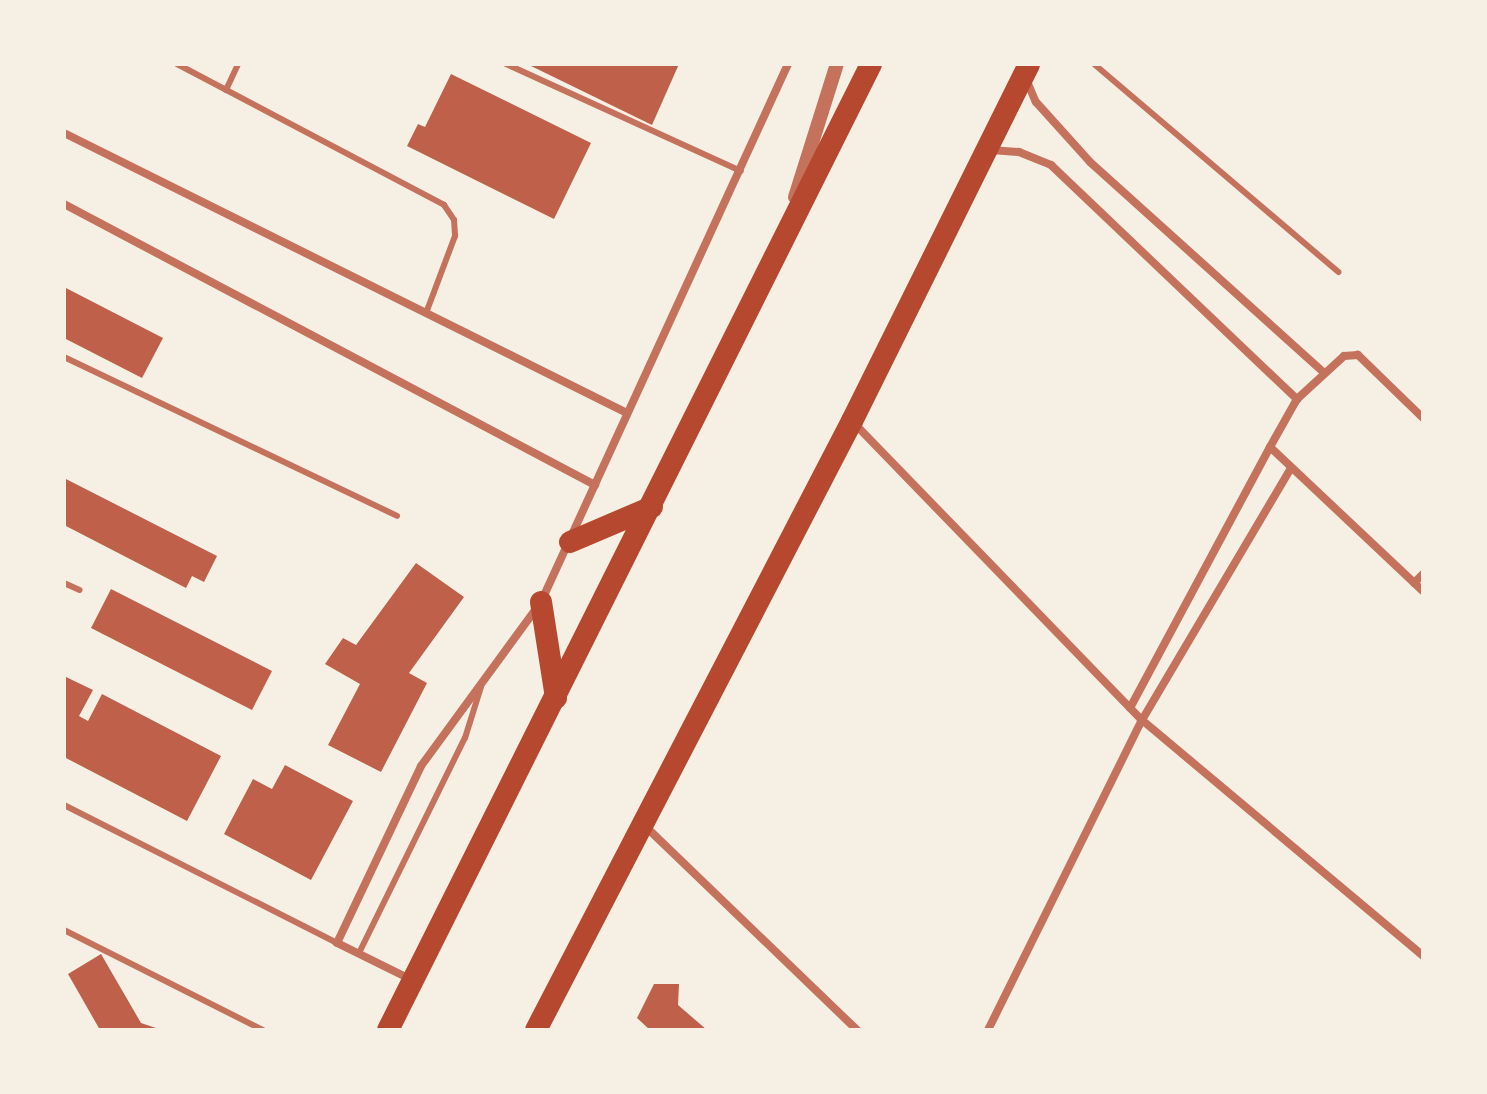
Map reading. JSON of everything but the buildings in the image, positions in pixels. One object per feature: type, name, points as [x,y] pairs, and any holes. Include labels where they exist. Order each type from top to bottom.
[{"type":"highway","points":[[388,1030],[871,64]]},
{"type":"highway","points":[[536,1030],[852,421],[1026,69]]},
{"type":"highway","points":[[570,542],[652,507]]},
{"type":"highway","points":[[541,602],[556,698]]},
{"type":"street","points":[[413,980],[337,943],[421,766],[541,602],[788,64]]},
{"type":"street","points":[[777,255],[837,64]]},
{"type":"street","points":[[1026,69],[1036,102],[1090,162],[1323,372]]},
{"type":"street","points":[[64,133],[627,413]]},
{"type":"street","points":[[985,150],[1019,152],[1051,165],[1297,399]]},
{"type":"street","points":[[64,204],[595,485]]},
{"type":"street","points":[[1130,708],[1297,399],[1323,372],[1344,356],[1358,355],[1423,418]]},
{"type":"street","points":[[852,421],[1142,720],[1423,956]]},
{"type":"street","points":[[1270,447],[1423,591]]},
{"type":"street","points":[[988,1030],[1142,720],[1291,468]]},
{"type":"street","points":[[1414,583],[1423,574]]},
{"type":"street","points":[[642,824],[857,1030]]},
{"type":"lane","points":[[177,64],[444,205],[454,220],[455,236],[426,313]]},
{"type":"lane","points":[[226,90],[238,64]]},
{"type":"lane","points":[[506,64],[741,171]]},
{"type":"lane","points":[[1094,64],[1338,272]]},
{"type":"lane","points":[[64,357],[397,516]]},
{"type":"lane","points":[[64,583],[80,590]]},
{"type":"lane","points":[[359,953],[465,738],[481,687]]},
{"type":"lane","points":[[64,805],[337,943]]},
{"type":"lane","points":[[64,930],[263,1030]]}]
